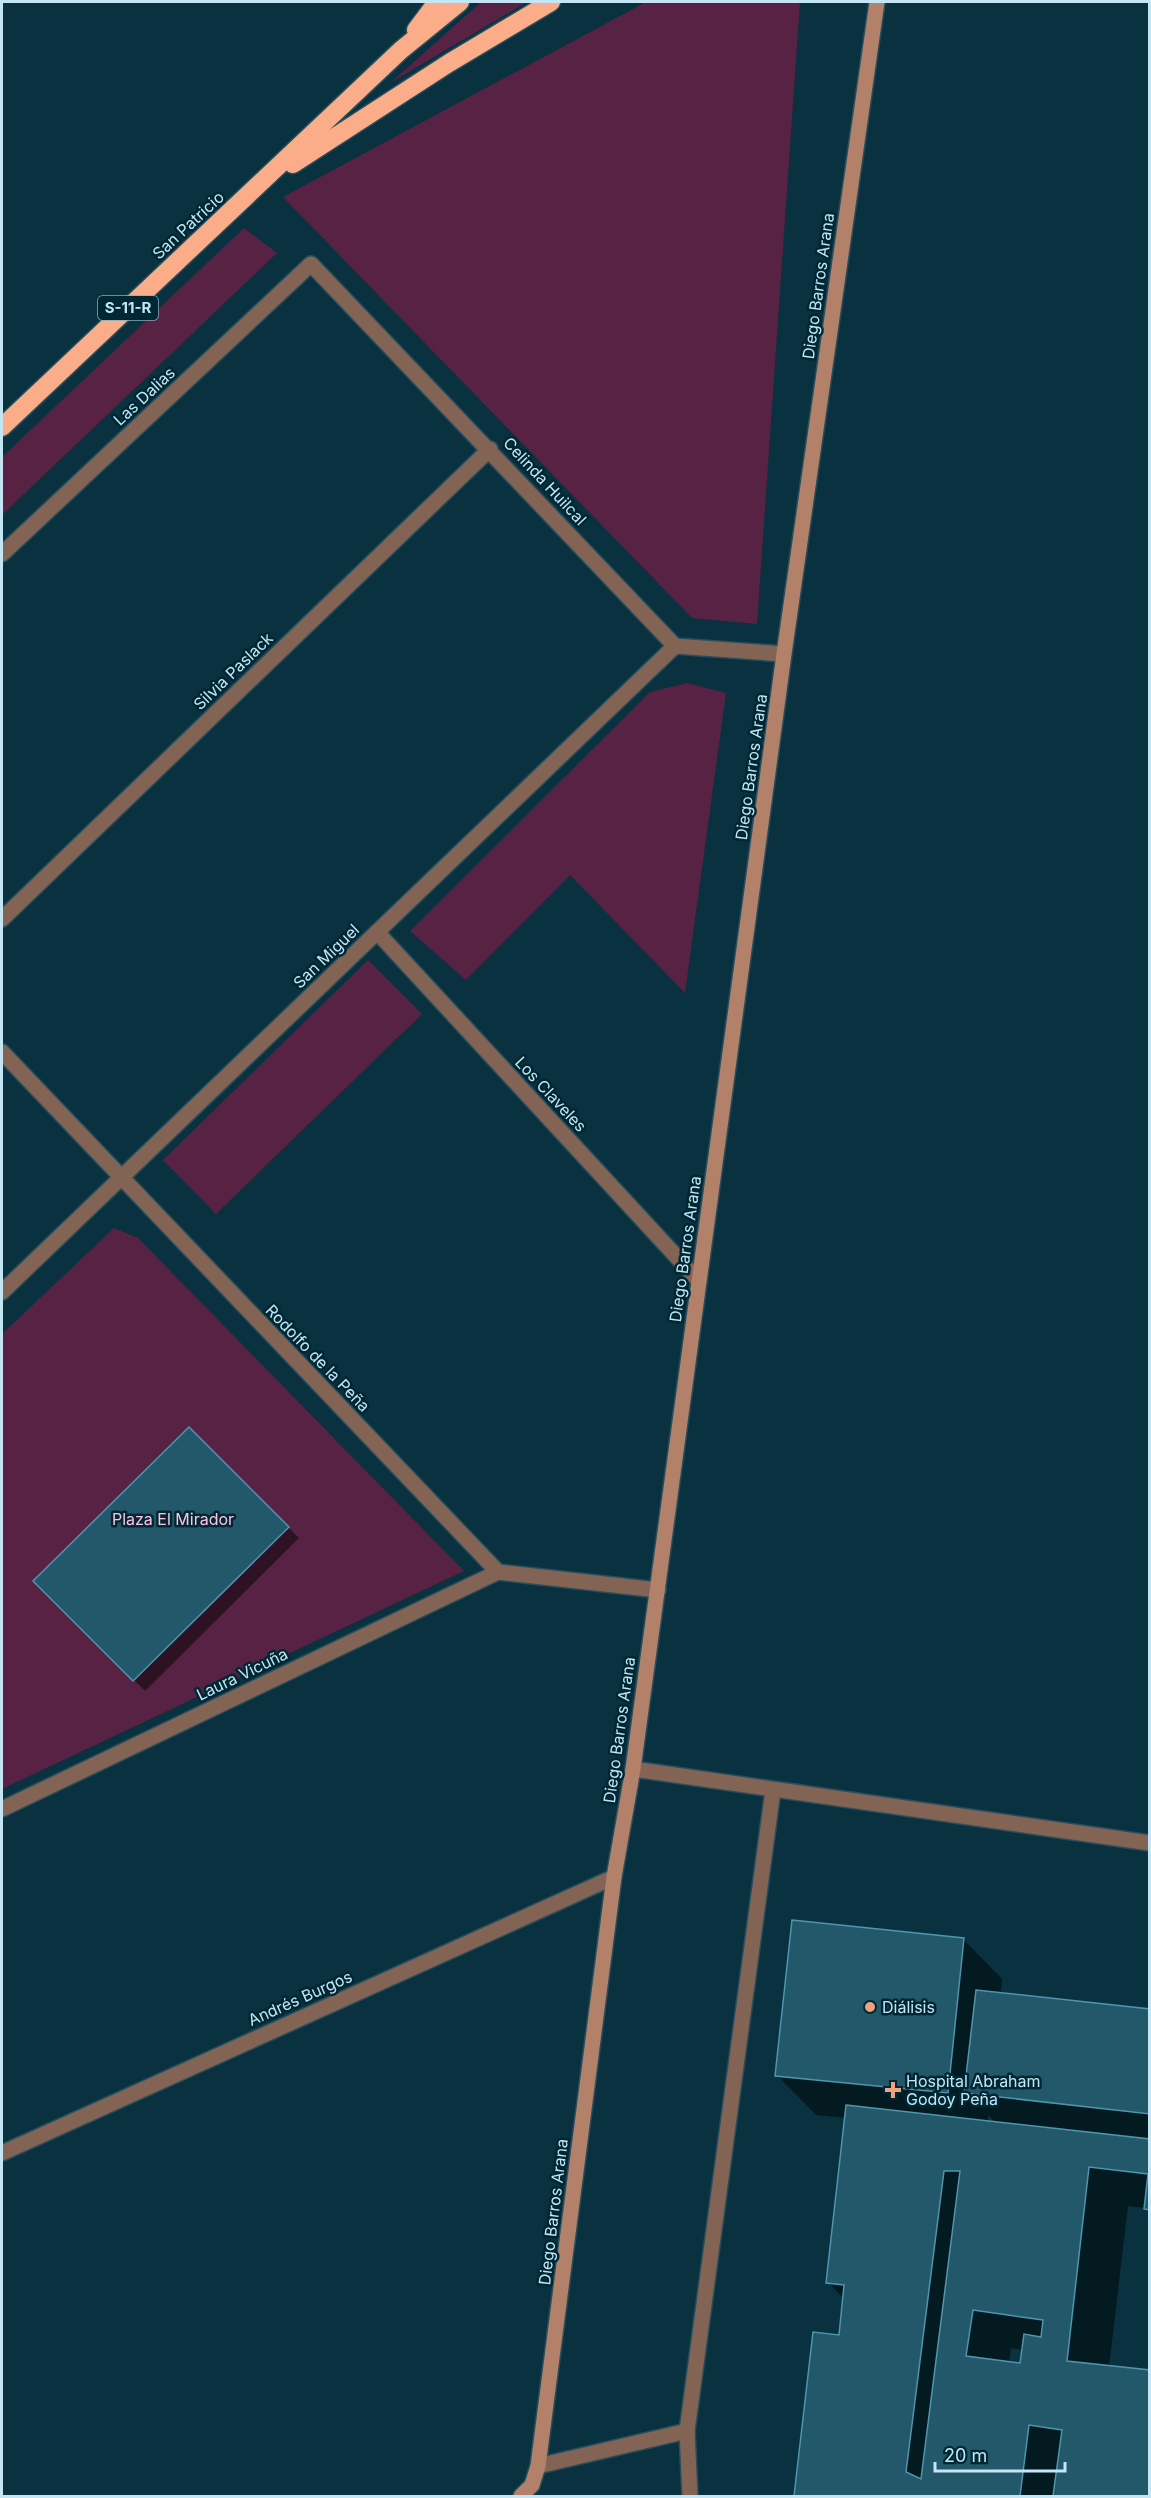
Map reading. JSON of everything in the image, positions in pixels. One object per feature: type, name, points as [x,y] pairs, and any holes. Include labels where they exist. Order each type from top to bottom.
[{"type":"highway","name":"S-11-R","points":[[401,50],[436,2]]},
{"type":"highway","name":"S-11-R","points":[[401,50],[460,2]]},
{"type":"highway","points":[[254,189],[449,63],[551,2]]},
{"type":"highway","name":"San Patricio","points":[[2,427],[401,50]]},
{"type":"street","name":"Diego Barros Arana","points":[[531,2493],[538,2466],[614,1877],[633,1769],[784,654],[877,2]]},
{"type":"street","name":"Celinda Huilcal","points":[[311,264],[490,449],[675,646]]},
{"type":"street","name":"Las Dalias","points":[[2,554],[311,264]]},
{"type":"street","name":"Silvia Paslack","points":[[2,919],[490,449]]},
{"type":"street","points":[[675,646],[784,654]]},
{"type":"street","name":"San Miguel","points":[[2,1292],[675,646]]},
{"type":"street","name":"Los Claveles","points":[[376,932],[699,1281]]},
{"type":"street","name":"Rodolfo de la Peña","points":[[2,1052],[498,1572]]},
{"type":"street","points":[[498,1572],[658,1590]]},
{"type":"street","name":"Laura Vicuña","points":[[2,1809],[498,1572]]},
{"type":"street","points":[[633,1769],[1149,1843]]},
{"type":"street","points":[[690,2496],[687,2431],[773,1790]]},
{"type":"street","name":"Andrés Burgos","points":[[2,2153],[614,1877]]},
{"type":"street","points":[[538,2466],[687,2431]]},
{"type":"green space","points":[[481,2],[527,2],[390,83]]},
{"type":"green space","points":[[646,2],[800,2],[757,624],[692,618],[283,197]]},
{"type":"green space","points":[[244,228],[277,253],[2,515],[2,457]]},
{"type":"green space","points":[[687,683],[726,693],[685,993],[570,875],[466,980],[410,931],[650,692]]},
{"type":"green space","points":[[368,960],[422,1014],[216,1214],[163,1160]]},
{"type":"green space","name":"Plaza El Mirador","points":[[114,1228],[138,1238],[464,1571],[2,1789],[2,1334]]},
{"type":"building","points":[[189,1427],[289,1527],[133,1681],[33,1581]]},
{"type":"building","name":"Diálisis","points":[[792,1920],[964,1938],[948,2093],[775,2076]]},
{"type":"building","points":[[976,1990],[1150,2009],[1150,2114],[964,2093]]},
{"type":"building","points":[[846,2105],[1150,2139],[1150,2210],[1144,2209],[1148,2174],[1089,2167],[1067,2361],[1150,2370],[1150,2496],[1053,2496],[1062,2430],[1029,2425],[1020,2496],[794,2496],[813,2332],[839,2335],[844,2285],[826,2283]],"holes":[[[944,2171],[960,2171],[921,2479],[906,2472]],[[973,2310],[1043,2320],[1041,2337],[1024,2334],[1020,2363],[966,2356]]]},
{"type":"place","name":"Diálisis","points":[[870,2007]]},
{"type":"place","name":"Hospital Abraham Godoy Peña","points":[[893,2090]]}]
